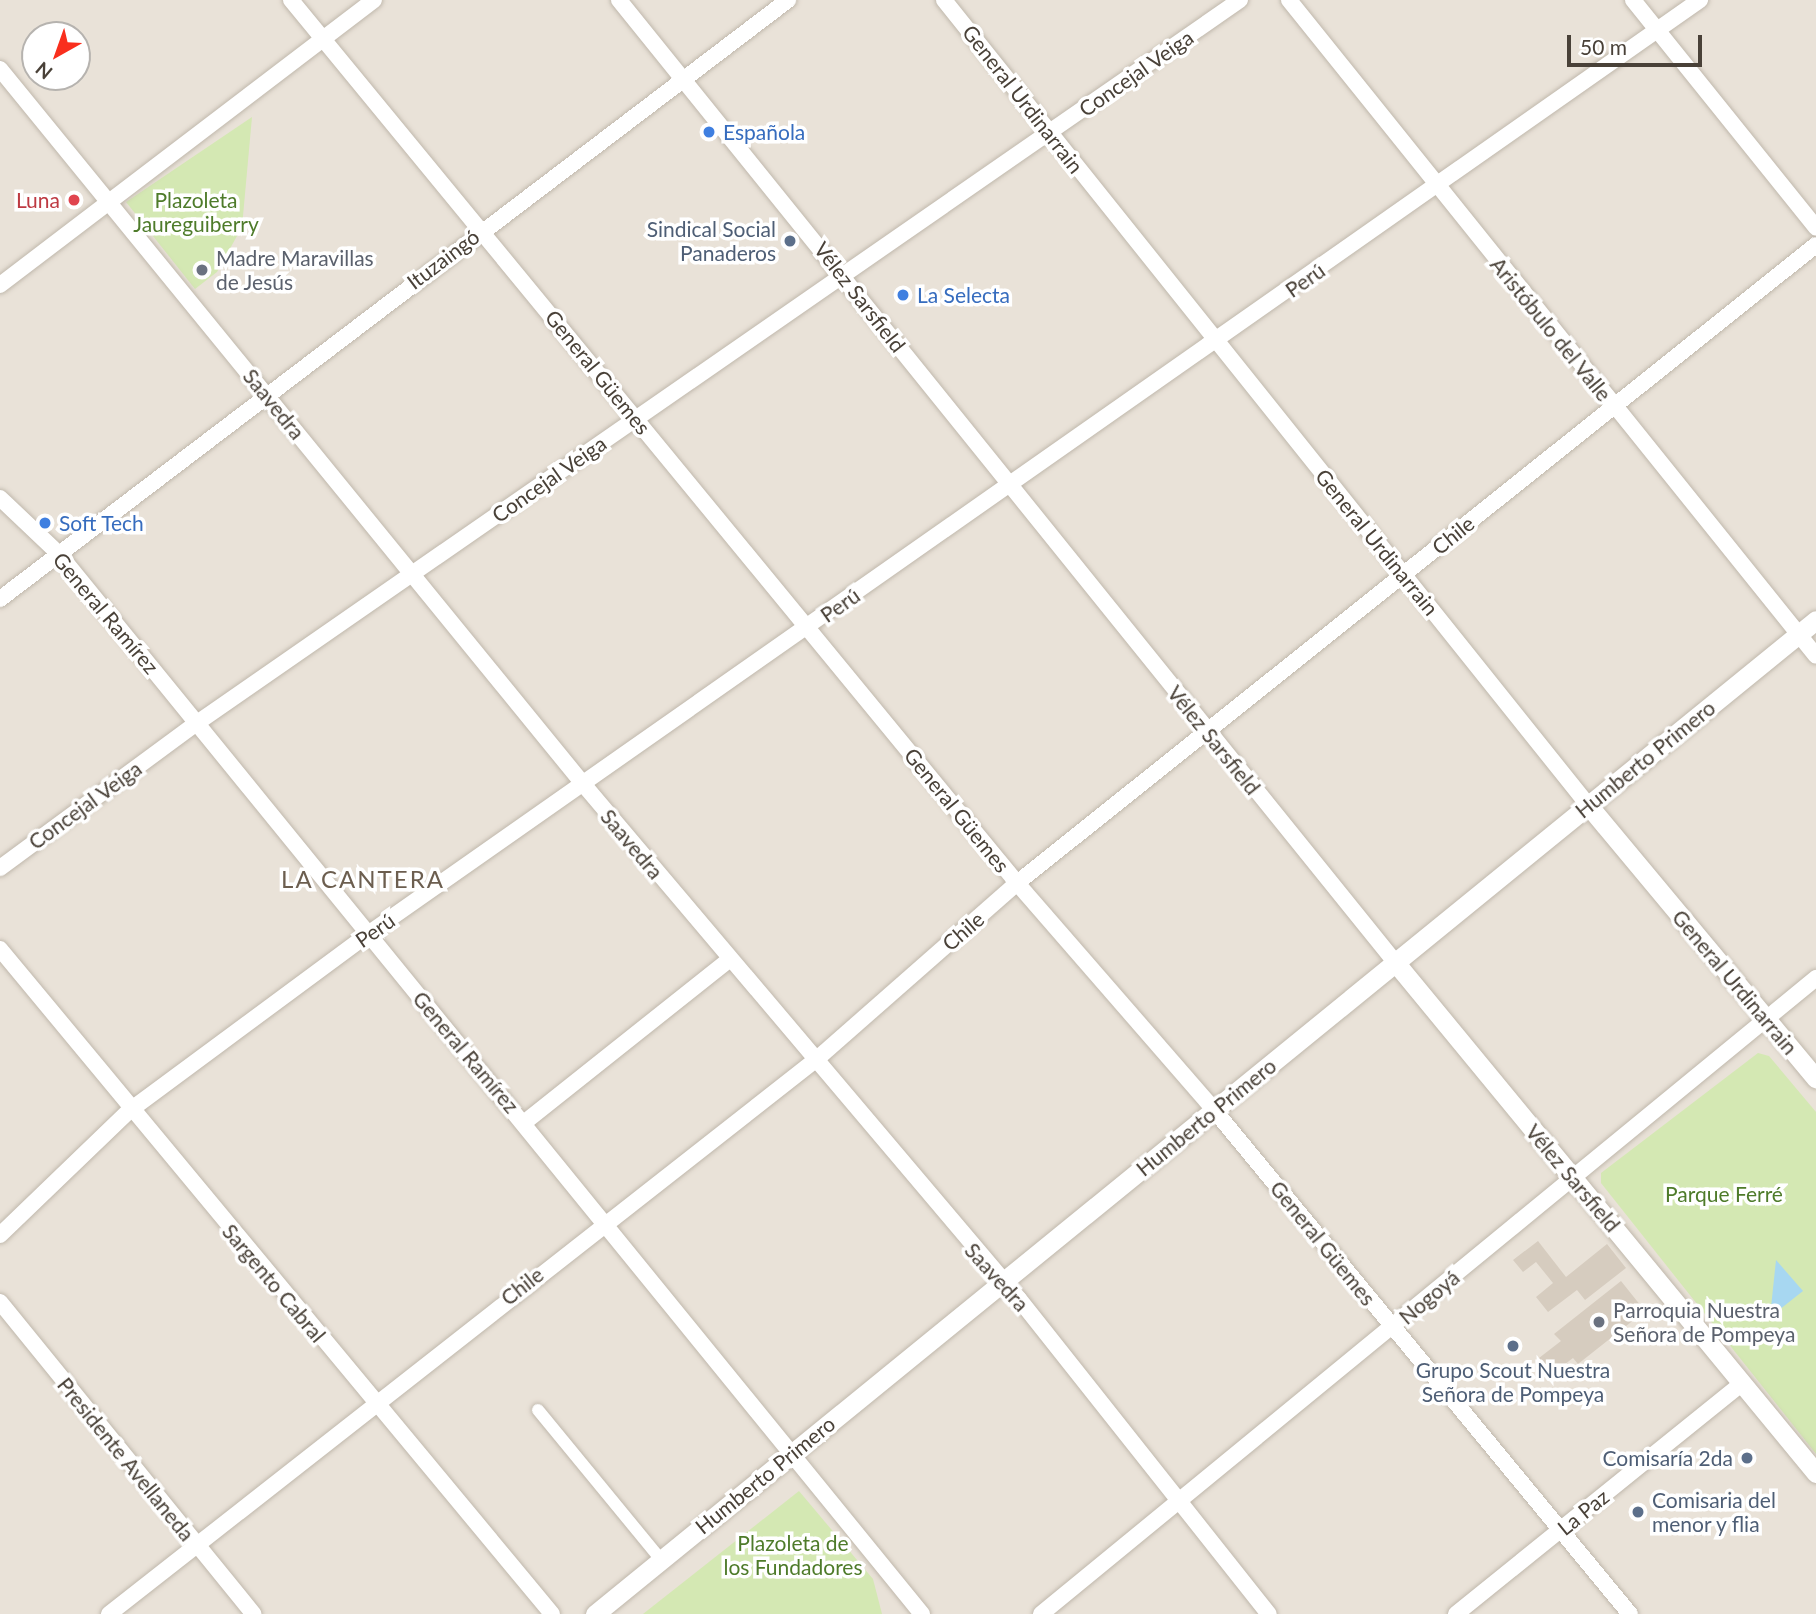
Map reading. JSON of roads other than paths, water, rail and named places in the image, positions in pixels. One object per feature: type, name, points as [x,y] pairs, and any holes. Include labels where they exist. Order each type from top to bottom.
[{"type":"street","name":"General Güemes","points":[[291,0],[1017,883],[1215,1111],[1630,1614]]},
{"type":"street","points":[[0,285],[374,0]]},
{"type":"street","name":"Vélez Sarsfield","points":[[619,0],[844,276],[1007,486],[1816,1474]]},
{"type":"street","name":"Ituzaingó","points":[[0,599],[266,393],[788,0]]},
{"type":"street","name":"General Urdinarrain","points":[[944,0],[1588,806],[1816,1079]]},
{"type":"street","name":"Concejal Veiga","points":[[0,868],[197,723],[1240,0]]},
{"type":"street","name":"Aristóbulo del Valle","points":[[1289,0],[1613,407],[1816,656]]},
{"type":"street","points":[[1633,0],[1816,228]]},
{"type":"street","name":"Perú","points":[[0,1235],[129,1111],[368,934],[1007,486],[1217,343],[1700,0]]},
{"type":"street","name":"Saavedra","points":[[0,69],[584,785],[729,960],[818,1058],[1003,1281],[1269,1614]]},
{"type":"street","name":"Chile","points":[[109,1614],[196,1547],[374,1400],[818,1058],[1017,883],[1816,245]]},
{"type":"street","name":"General Ramírez","points":[[0,498],[59,554],[606,1221],[922,1614]]},
{"type":"street","name":"Humberto Primero","points":[[595,1614],[1816,620]]},
{"type":"street","name":"Sargento Cabral","points":[[0,949],[129,1111],[552,1614]]},
{"type":"street","points":[[525,1122],[729,960]]},
{"type":"street","name":"Nogoyá","points":[[1041,1614],[1816,978]]},
{"type":"street","name":"Presidente Avellaneda","points":[[0,1302],[196,1547],[254,1614]]},
{"type":"street","name":"La Paz","points":[[1456,1614],[1742,1383]]},
{"type":"street","points":[[538,1410],[661,1560]]},
{"type":"water","points":[[1776,1260],[1803,1291],[1770,1317]]},
{"type":"place","name":"Española","points":[[709,132]]},
{"type":"place","name":"Luna","points":[[74,200]]},
{"type":"place","name":"Sindical Social Panaderos","points":[[790,241]]},
{"type":"place","name":"Madre Maravillas de Jesús","points":[[202,270]]},
{"type":"place","name":"La Selecta","points":[[903,295]]},
{"type":"place","name":"Soft Tech","points":[[45,523]]},
{"type":"place","name":"Parroquia Nuestra Señora de Pompeya","points":[[1599,1322]]},
{"type":"place","name":"Grupo Scout Nuestra Señora de Pompeya","points":[[1513,1346]]},
{"type":"place","name":"Comisaría 2da","points":[[1747,1458]]},
{"type":"place","name":"Comisaria del menor y flia","points":[[1638,1512]]},
{"type":"district","name":"LA CANTERA","points":[[363,879]]},
{"type":"park label","name":"Plazoleta Jaureguiberry","points":[[196,212]]},
{"type":"park label","name":"Parque Ferré","points":[[1724,1194]]},
{"type":"park label","name":"Plazoleta de los Fundadores","points":[[793,1555]]}]
